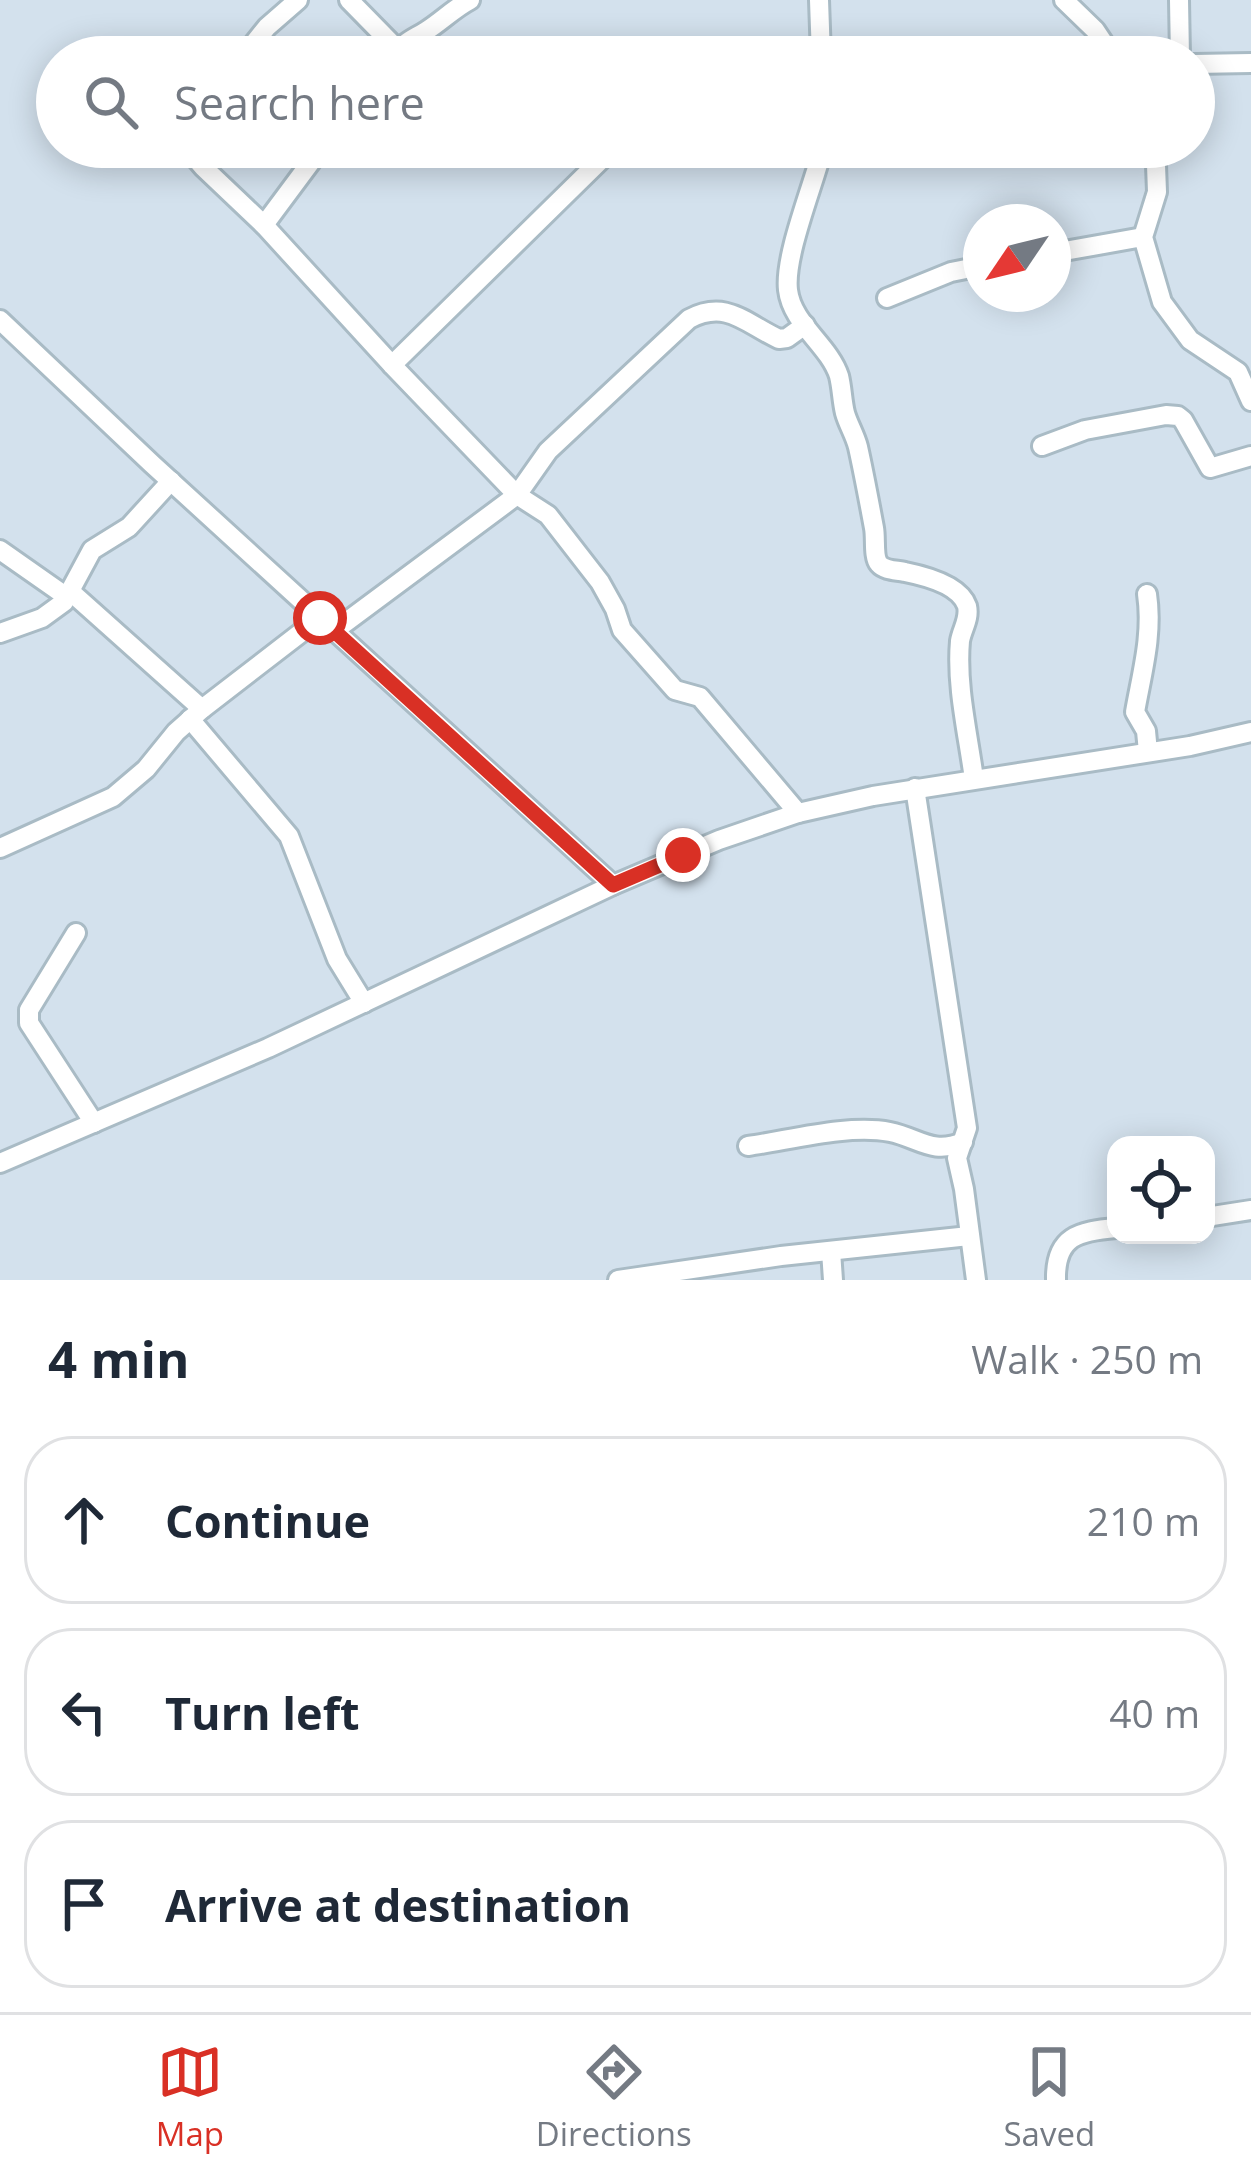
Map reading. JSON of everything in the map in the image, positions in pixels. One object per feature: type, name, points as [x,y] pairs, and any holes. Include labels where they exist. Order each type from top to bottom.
[{"type":"street","points":[[259,36],[298,0]]},
{"type":"street","points":[[350,0],[381,36]]},
{"type":"street","points":[[412,36],[470,0]]},
{"type":"street","points":[[819,0],[820,36]]},
{"type":"street","points":[[1178,0],[1179,36]]},
{"type":"street","points":[[1064,2],[1099,36]]},
{"type":"street","points":[[1215,64],[1251,63]]},
{"type":"street","points":[[204,168],[264,225],[517,495],[548,515],[600,582],[622,629],[657,671],[675,691],[700,697],[798,813]]},
{"type":"street","points":[[264,225],[306,168]]},
{"type":"street","points":[[392,365],[593,168]]},
{"type":"street","points":[[817,168],[788,272],[788,291],[805,326],[838,372],[866,483],[880,566],[938,583],[958,592],[965,601],[968,614],[960,637],[959,671],[974,779]]},
{"type":"street","points":[[1156,168],[1157,192],[1143,237],[1162,302],[1190,340],[1238,372],[1251,401]]},
{"type":"street","points":[[1071,250],[1143,237]]},
{"type":"street","points":[[887,298],[963,270]]},
{"type":"street","points":[[0,848],[113,797],[196,714],[517,495],[548,452],[587,411],[689,319],[715,311],[732,312],[779,339],[805,326]]},
{"type":"street","points":[[0,320],[613,885]]},
{"type":"street","points":[[1042,446],[1085,430],[1166,415],[1183,421],[1210,468],[1251,456]]},
{"type":"street","points":[[0,633],[42,618],[69,595],[92,550],[129,527],[171,481]]},
{"type":"street","points":[[0,550],[69,595],[196,714],[289,836],[337,959],[364,1003]]},
{"type":"street","points":[[1147,594],[1149,633],[1135,712],[1146,731],[1148,752]]},
{"type":"street","points":[[1,1160],[268,1048],[718,840],[798,813],[915,788],[1249,738]]},
{"type":"street","points":[[915,788],[967,1128],[957,1158],[976,1280]]},
{"type":"street","points":[[76,933],[28,1017],[94,1123]]},
{"type":"street","points":[[748,1147],[860,1130],[892,1132],[948,1148],[962,1142]]},
{"type":"street","points":[[1215,1216],[1251,1210]]},
{"type":"street","points":[[1056,1280],[1064,1246],[1072,1236],[1107,1229]]},
{"type":"street","points":[[618,1280],[970,1236]]},
{"type":"street","points":[[831,1251],[832,1280]]},
{"type":"shaded area","points":[[0,0],[1251,0],[1251,1280],[0,1280]]},
{"type":"route","points":[[320,618],[613,885],[683,855]]}]
